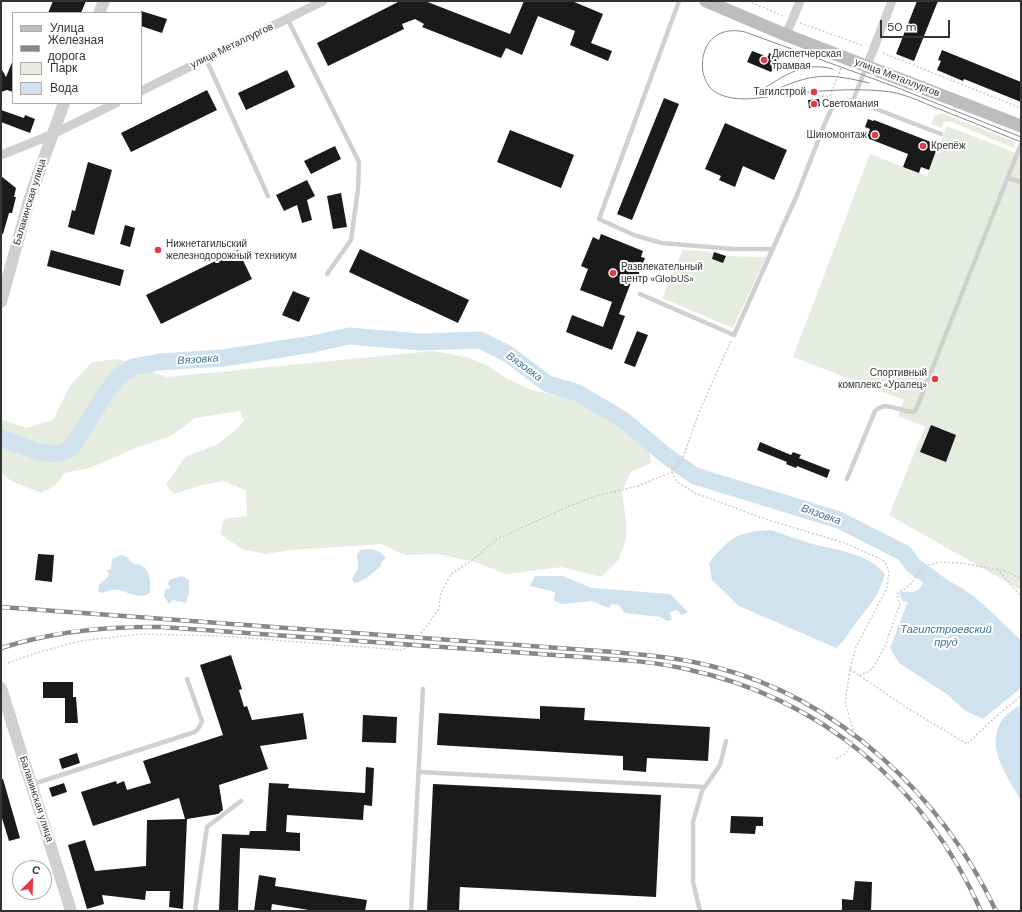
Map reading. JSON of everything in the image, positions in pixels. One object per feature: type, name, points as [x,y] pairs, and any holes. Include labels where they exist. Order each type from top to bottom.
[{"type":"main road","name":"улица Металлургов","points":[[706,1],[786,35],[1021,126]]},
{"type":"street","points":[[100,12],[104,1]]},
{"type":"street","name":"улица Металлургов","points":[[142,90],[323,1]]},
{"type":"street","points":[[786,35],[800,1]]},
{"type":"street","points":[[867,66],[892,1]]},
{"type":"street","name":"Балакинская улица","points":[[1,302],[30,197],[64,104]]},
{"type":"street","points":[[1,155],[52,135],[114,104]]},
{"type":"street","name":"Балакинская улица","points":[[1,688],[71,911]]},
{"type":"lane","points":[[679,1],[599,219],[641,237],[662,243],[733,249],[773,249]]},
{"type":"lane","points":[[288,18],[359,162],[358,189],[351,240],[327,274]]},
{"type":"lane","points":[[206,59],[268,196]]},
{"type":"lane","points":[[853,100],[867,66]]},
{"type":"lane","points":[[640,294],[734,335],[773,249],[829,115],[838,103],[853,100],[941,134]]},
{"type":"lane","points":[[847,479],[878,408],[887,405],[911,412],[915,411],[918,406],[1021,144]]},
{"type":"lane","points":[[1008,178],[1021,182]]},
{"type":"lane","points":[[31,784],[195,732],[202,721],[187,678]]},
{"type":"lane","points":[[411,911],[423,689]]},
{"type":"lane","points":[[700,911],[693,882],[693,822],[697,804],[705,787],[720,765],[726,741]]},
{"type":"lane","points":[[418,772],[705,787]]},
{"type":"lane","points":[[195,911],[207,827],[242,801]]},
{"type":"path","points":[[748,1],[792,20],[874,50],[1021,108]]},
{"type":"path","points":[[814,96],[830,96],[852,42]]},
{"type":"path","points":[[8,663],[36,653],[80,641],[106,637],[147,634],[222,636],[401,650],[407,648],[417,639],[438,610],[441,593],[451,574],[471,561],[497,539],[572,505],[596,496],[638,486],[672,472],[682,460],[700,410],[728,353],[734,335]]},
{"type":"path","points":[[672,472],[677,482],[702,496],[765,519],[844,543],[883,560],[889,573],[889,583],[878,607],[856,647],[850,669],[845,702],[853,730],[852,744],[845,754],[836,759]]},
{"type":"path","points":[[859,675],[868,672],[873,668],[885,646],[900,604],[897,594],[910,585],[924,566],[940,562],[961,563],[1006,571],[1021,579]]},
{"type":"path","points":[[997,569],[1021,596]]},
{"type":"path","points":[[850,669],[904,706],[967,744],[1001,712],[1021,696]]},
{"type":"green space","points":[[941,113],[1015,142],[1014,148],[949,121],[944,122],[941,128],[931,124],[935,116]]},
{"type":"green space","name":"Спортивный комплекс «Уралец»","points":[[947,126],[1021,155],[1021,590],[889,515],[925,427],[898,416],[904,400],[793,357],[870,154],[927,176]]},
{"type":"green space","points":[[683,250],[714,252],[712,259],[723,263],[726,256],[766,257],[733,328],[662,298]]},
{"type":"green space","points":[[433,351],[467,357],[488,366],[507,379],[529,389],[594,405],[649,448],[651,463],[631,472],[622,491],[627,529],[625,543],[618,560],[601,577],[562,567],[506,574],[475,562],[438,554],[405,555],[381,544],[292,550],[265,554],[242,549],[220,534],[224,519],[247,516],[246,491],[224,481],[202,485],[174,494],[166,485],[185,457],[218,444],[238,428],[244,420],[240,411],[195,418],[171,436],[138,447],[90,468],[64,473],[55,485],[41,493],[11,481],[1,472],[1,419],[26,428],[53,420],[70,386],[92,362],[119,359],[166,377]]},
{"type":"water","points":[[771,530],[809,543],[860,556],[878,567],[885,574],[880,588],[873,600],[844,640],[836,648],[739,606],[712,580],[709,563],[723,547],[742,534]]},
{"type":"water","points":[[371,549],[380,552],[386,558],[381,562],[381,566],[369,576],[354,583],[352,579],[358,568],[357,555],[360,550]]},
{"type":"water","points":[[121,555],[126,556],[134,564],[144,567],[150,577],[150,593],[138,596],[118,590],[102,593],[98,591],[99,585],[108,577],[109,573],[106,571],[111,569],[112,559]]},
{"type":"water","name":"Тагилстроевский пруд","points":[[930,575],[943,579],[968,592],[1021,640],[1021,688],[983,719],[964,710],[948,695],[899,663],[890,648],[908,601],[903,602],[899,593],[918,590],[926,578]]},
{"type":"water","points":[[182,576],[189,580],[189,592],[186,603],[173,600],[169,604],[164,596],[165,590],[171,588],[168,584],[169,580]]},
{"type":"water","points":[[535,576],[563,576],[592,588],[670,594],[688,612],[682,615],[677,610],[670,612],[672,620],[667,621],[660,617],[625,613],[619,605],[612,604],[609,608],[592,601],[561,604],[554,600],[555,592],[530,586]]},
{"type":"water","points":[[1021,704],[1021,801],[1000,762],[996,741],[997,730],[1002,720]]},
{"type":"building","points":[[53,1],[86,1],[81,12],[48,12]]},
{"type":"building","points":[[400,1],[425,1],[510,34],[524,1],[572,1],[603,14],[591,43],[612,51],[608,61],[570,45],[575,31],[538,16],[522,55],[506,48],[501,58],[422,27],[424,24],[415,19],[402,24],[404,29],[328,66],[317,43]]},
{"type":"building","points":[[917,1],[938,1],[914,61],[896,54]]},
{"type":"building","points":[[141,12],[167,19],[162,33],[142,26]]},
{"type":"building","points":[[942,50],[1021,82],[1021,102],[964,79],[963,81],[937,70],[941,61],[938,60]]},
{"type":"building","name":"Диспетчерская трамвая","points":[[752,51],[768,57],[769,53],[780,58],[771,72],[747,62]]},
{"type":"building","points":[[12,62],[12,92],[7,90],[1,92],[1,68],[6,77]]},
{"type":"building","points":[[287,70],[295,87],[246,110],[238,93]]},
{"type":"building","points":[[207,90],[217,110],[131,152],[121,133]]},
{"type":"building","points":[[664,98],[679,104],[632,220],[617,214]]},
{"type":"building","points":[[819,99],[820,106],[809,108],[808,100]]},
{"type":"building","points":[[1,110],[24,118],[25,115],[35,119],[30,133],[1,122]]},
{"type":"building","points":[[868,119],[931,142],[932,140],[939,143],[929,170],[921,167],[919,173],[903,167],[908,154],[867,138],[870,129],[865,127]]},
{"type":"building","points":[[725,123],[787,150],[774,180],[743,166],[735,187],[719,180],[721,176],[705,169]]},
{"type":"building","points":[[510,130],[574,155],[561,188],[497,162]]},
{"type":"building","points":[[335,146],[341,159],[311,174],[304,161]]},
{"type":"building","points":[[88,162],[112,170],[94,235],[68,227],[72,210],[75,211]]},
{"type":"building","points":[[1,176],[16,188],[14,197],[16,197],[12,213],[9,213],[3,234],[1,234]]},
{"type":"building","points":[[307,180],[315,196],[307,200],[312,220],[302,223],[297,205],[284,211],[276,195]]},
{"type":"building","points":[[341,193],[347,227],[333,229],[327,196]]},
{"type":"building","points":[[125,225],[135,228],[130,247],[120,244]]},
{"type":"building","name":"Развлекательный центр «GlobUS»","points":[[601,234],[643,251],[641,257],[645,258],[637,278],[633,277],[619,314],[625,316],[612,350],[566,332],[572,315],[603,327],[612,302],[580,290],[588,269],[581,266],[593,237],[599,240]]},
{"type":"building","points":[[360,249],[469,300],[458,323],[349,272]]},
{"type":"building","points":[[51,250],[124,270],[120,286],[47,266]]},
{"type":"building","points":[[238,250],[252,279],[161,324],[146,295]]},
{"type":"building","points":[[714,252],[726,256],[723,263],[712,259]]},
{"type":"building","points":[[293,291],[310,298],[299,322],[282,315]]},
{"type":"building","points":[[637,331],[648,335],[635,367],[624,363]]},
{"type":"building","points":[[931,425],[956,435],[946,462],[920,452]]},
{"type":"building","points":[[760,442],[791,455],[793,452],[801,455],[799,458],[830,470],[827,478],[797,466],[796,468],[786,464],[787,462],[757,450]]},
{"type":"building","points":[[38,554],[54,555],[52,582],[35,580]]},
{"type":"building","points":[[231,655],[242,689],[239,690],[244,707],[247,706],[252,720],[303,713],[307,739],[260,746],[268,769],[219,785],[223,810],[218,814],[187,819],[183,909],[169,907],[170,891],[146,891],[145,900],[102,895],[104,904],[87,909],[68,845],[85,840],[95,871],[146,866],[147,820],[185,819],[179,798],[93,826],[81,792],[116,781],[117,784],[124,781],[127,790],[151,783],[143,761],[223,735],[200,665]]},
{"type":"building","points":[[43,682],[73,682],[73,697],[76,697],[78,723],[65,723],[65,698],[43,698]]},
{"type":"building","points":[[540,706],[585,708],[584,720],[710,727],[708,761],[647,758],[646,772],[623,770],[623,756],[437,745],[439,713],[540,719]]},
{"type":"building","points":[[363,715],[397,717],[396,743],[362,742]]},
{"type":"building","points":[[77,753],[80,763],[62,769],[59,759]]},
{"type":"building","points":[[366,767],[374,768],[372,806],[364,805],[363,820],[287,815],[286,832],[300,833],[300,851],[240,848],[238,911],[219,911],[222,834],[249,835],[250,831],[266,831],[269,783],[289,784],[288,788],[365,793]]},
{"type":"building","points":[[1,779],[3,779],[20,838],[9,841],[1,815]]},
{"type":"building","points":[[64,783],[67,792],[52,797],[49,788]]},
{"type":"building","points":[[433,784],[661,795],[656,897],[460,887],[459,911],[427,911]]},
{"type":"building","points":[[731,816],[763,817],[763,826],[756,826],[755,834],[730,833]]},
{"type":"building","points":[[259,875],[276,878],[275,886],[367,900],[365,911],[315,911],[272,904],[271,911],[254,911]]},
{"type":"building","points":[[855,881],[872,882],[871,911],[842,911],[842,899],[853,900]]},
{"type":"waterway","name":"Вязовка","points":[[1,438],[27,448],[46,453],[56,453],[72,447],[105,394],[119,376],[133,367],[159,362],[223,358],[313,344],[349,336],[421,342],[480,340],[508,354],[548,384],[578,393],[622,419],[669,458],[695,476],[839,520],[904,553],[913,565],[947,590]]},
{"type":"tram line","points":[[1021,137],[893,86],[745,32],[726,31],[721,33],[712,39],[708,44],[703,56],[702,63],[704,75],[709,86],[719,94],[728,97],[745,99],[847,90],[870,90],[897,93],[1021,142]]},
{"type":"tram line","points":[[755,94],[791,72],[811,67],[833,69]]},
{"type":"tram line","points":[[764,95],[792,83],[815,77],[839,77],[869,83]]},
{"type":"railway","points":[[1,607],[613,652],[677,659],[715,667],[761,682],[804,702],[845,728],[882,758],[916,792],[947,829],[974,869],[996,911]]},
{"type":"railway","points":[[1,648],[41,637],[80,631],[121,627],[162,627],[618,660],[652,663],[686,669],[735,683],[781,701],[824,725],[863,754],[899,787],[930,824],[958,866],[981,911]]},
{"type":"place","name":"Диспетчерская трамвая","points":[[764,60]]},
{"type":"place","name":"Тагилстрой","points":[[814,92]]},
{"type":"place","name":"Светомания","points":[[814,104]]},
{"type":"place","name":"Шиномонтаж","points":[[875,135]]},
{"type":"place","name":"Крепёж","points":[[923,146]]},
{"type":"place","name":"Нижнетагильский железнодорожный техникум","points":[[158,250]]},
{"type":"place","name":"Развлекательный центр «GlobUS»","points":[[613,273]]},
{"type":"place","name":"Спортивный комплекс «Уралец»","points":[[935,379]]}]
